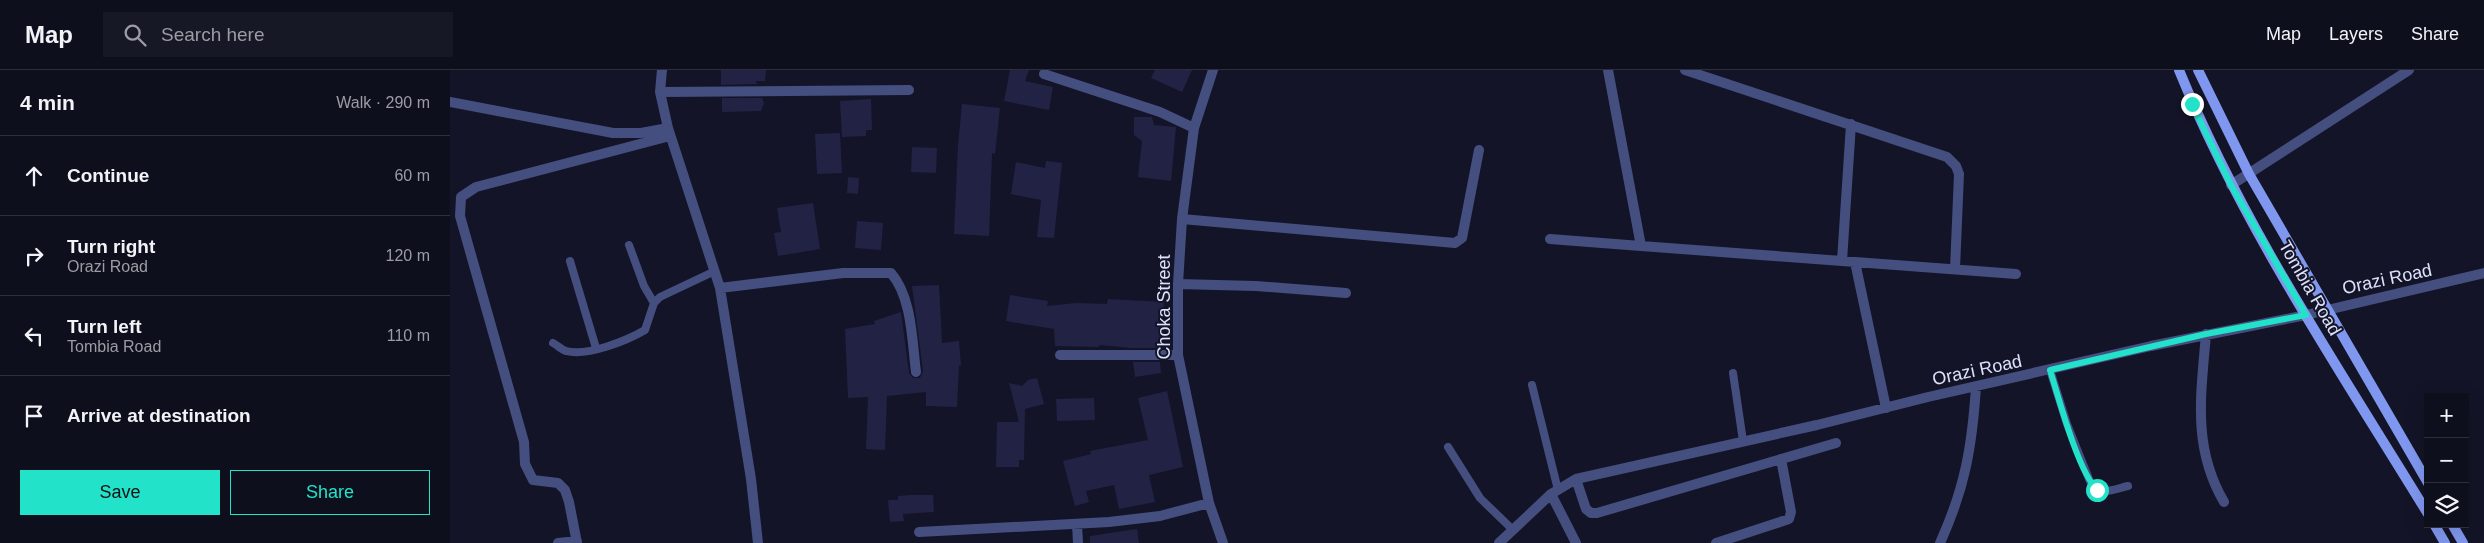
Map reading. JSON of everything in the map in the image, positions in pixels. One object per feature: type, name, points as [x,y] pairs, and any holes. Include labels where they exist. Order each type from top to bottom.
[{"type":"main road","name":"Tombia Road","points":[[2179,70],[2231,185],[2306,315],[2424,507]]},
{"type":"main road","name":"Tombia Road","points":[[2198,70],[2248,174],[2424,476]]},
{"type":"main road","points":[[2436,528],[2445,543]]},
{"type":"main road","points":[[2454,528],[2463,543]]},
{"type":"street","points":[[662,70],[660,92],[669,132],[720,288],[750,478],[758,543]]},
{"type":"street","name":"Choka Street","points":[[1213,70],[1194,128],[1182,218],[1178,284],[1178,354],[1208,503],[1223,543]]},
{"type":"street","points":[[1608,70],[1641,246]]},
{"type":"street","points":[[1685,70],[1947,157],[1956,166],[1959,174],[1955,269]]},
{"type":"street","points":[[2231,185],[2409,70]]},
{"type":"street","points":[[1044,74],[1160,112],[1194,128]]},
{"type":"street","points":[[660,92],[909,90]]},
{"type":"street","points":[[450,102],[613,133],[669,132]]},
{"type":"street","points":[[1842,261],[1851,124]]},
{"type":"street","points":[[558,543],[577,542],[565,490],[558,483],[533,480],[528,474],[524,442],[459,204],[461,197],[476,187],[669,132]]},
{"type":"street","points":[[1182,218],[1455,243],[1462,238],[1479,150]]},
{"type":"street","points":[[1550,239],[2016,274]]},
{"type":"street","points":[[1855,262],[1886,408]]},
{"type":"street","points":[[720,288],[844,273],[891,273],[897,280],[905,303],[916,372]]},
{"type":"street","name":"Orazi Road","points":[[1499,543],[1554,492],[1576,479],[1743,440],[1817,426],[1886,408],[2206,334],[2306,315],[2484,273]]},
{"type":"street","points":[[1178,284],[1256,286],[1346,293]]},
{"type":"street","points":[[2206,334],[2200,425],[2208,469],[2224,502]]},
{"type":"street","points":[[1060,356],[1178,354]]},
{"type":"street","points":[[1940,543],[1956,508],[1969,456],[1976,387]]},
{"type":"street","points":[[1576,479],[1586,509],[1591,513],[1597,513],[1836,443]]},
{"type":"street","points":[[1716,543],[1789,519],[1791,512],[1781,459]]},
{"type":"street","points":[[1554,492],[1576,543]]},
{"type":"street","points":[[920,532],[1077,524],[1160,516],[1208,503]]},
{"type":"street","points":[[1077,524],[1078,543]]},
{"type":"lane","points":[[629,245],[644,286],[654,303]]},
{"type":"lane","points":[[570,261],[596,348]]},
{"type":"lane","points":[[553,343],[566,351],[583,352],[628,340],[646,330],[654,303],[660,297],[715,271]]},
{"type":"lane","points":[[2050,370],[2067,424],[2091,484],[2097,490],[2105,492],[2128,486]]},
{"type":"lane","points":[[1733,373],[1743,440]]},
{"type":"lane","points":[[1532,385],[1554,492]]},
{"type":"lane","points":[[1448,447],[1480,498],[1513,530]]},
{"type":"building","points":[[721,70],[766,70],[765,81],[756,81],[757,84],[721,85]]},
{"type":"building","points":[[1010,70],[1029,70],[1025,81],[1053,87],[1049,110],[1004,101]]},
{"type":"building","points":[[1155,70],[1192,70],[1182,92],[1151,78]]},
{"type":"building","points":[[722,98],[762,98],[764,103],[761,111],[722,112]]},
{"type":"building","points":[[871,99],[872,130],[866,130],[866,136],[842,137],[840,101]]},
{"type":"building","points":[[962,104],[1000,108],[995,154],[992,153],[989,236],[954,234]]},
{"type":"building","points":[[1134,117],[1152,117],[1154,125],[1176,127],[1171,181],[1138,177],[1142,141],[1134,135]]},
{"type":"building","points":[[840,133],[842,173],[817,174],[815,134]]},
{"type":"building","points":[[912,147],[937,148],[936,173],[911,172]]},
{"type":"building","points":[[1046,161],[1062,163],[1054,238],[1037,237],[1041,200],[1011,194],[1016,162],[1045,168]]},
{"type":"building","points":[[848,177],[859,178],[858,194],[847,193]]},
{"type":"building","points":[[813,203],[820,249],[778,256],[774,233],[781,232],[777,208]]},
{"type":"building","points":[[857,221],[883,223],[881,250],[855,248]]},
{"type":"building","points":[[939,285],[942,343],[959,341],[961,365],[959,366],[957,407],[926,406],[926,392],[887,396],[885,450],[866,449],[868,397],[848,398],[845,329],[875,324],[874,321],[901,312],[909,373],[913,378],[920,378],[923,371],[912,286]]},
{"type":"building","points":[[1010,295],[1048,301],[1047,306],[1076,303],[1107,304],[1108,299],[1164,302],[1161,348],[1099,345],[1099,347],[1055,346],[1054,329],[1006,321]]},
{"type":"building","points":[[1133,362],[1160,362],[1161,373],[1135,377]]},
{"type":"building","points":[[1037,378],[1044,404],[1025,409],[1024,460],[1019,460],[1019,467],[996,467],[997,422],[1019,422],[1009,383],[1022,386],[1028,380]]},
{"type":"building","points":[[1167,391],[1183,467],[1149,475],[1155,502],[1119,509],[1114,485],[1086,491],[1089,502],[1075,506],[1063,461],[1091,454],[1090,451],[1148,440],[1138,398]]},
{"type":"building","points":[[1094,398],[1095,420],[1057,421],[1056,399]]},
{"type":"building","points":[[933,495],[934,512],[903,514],[904,521],[890,522],[888,500],[898,500],[898,496]]},
{"type":"building","points":[[1137,529],[1139,543],[1090,543],[1090,536]]},
{"type":"route","points":[[2097,490],[2086,475],[2050,370],[2206,334],[2306,315],[2231,185],[2192,104]]}]
